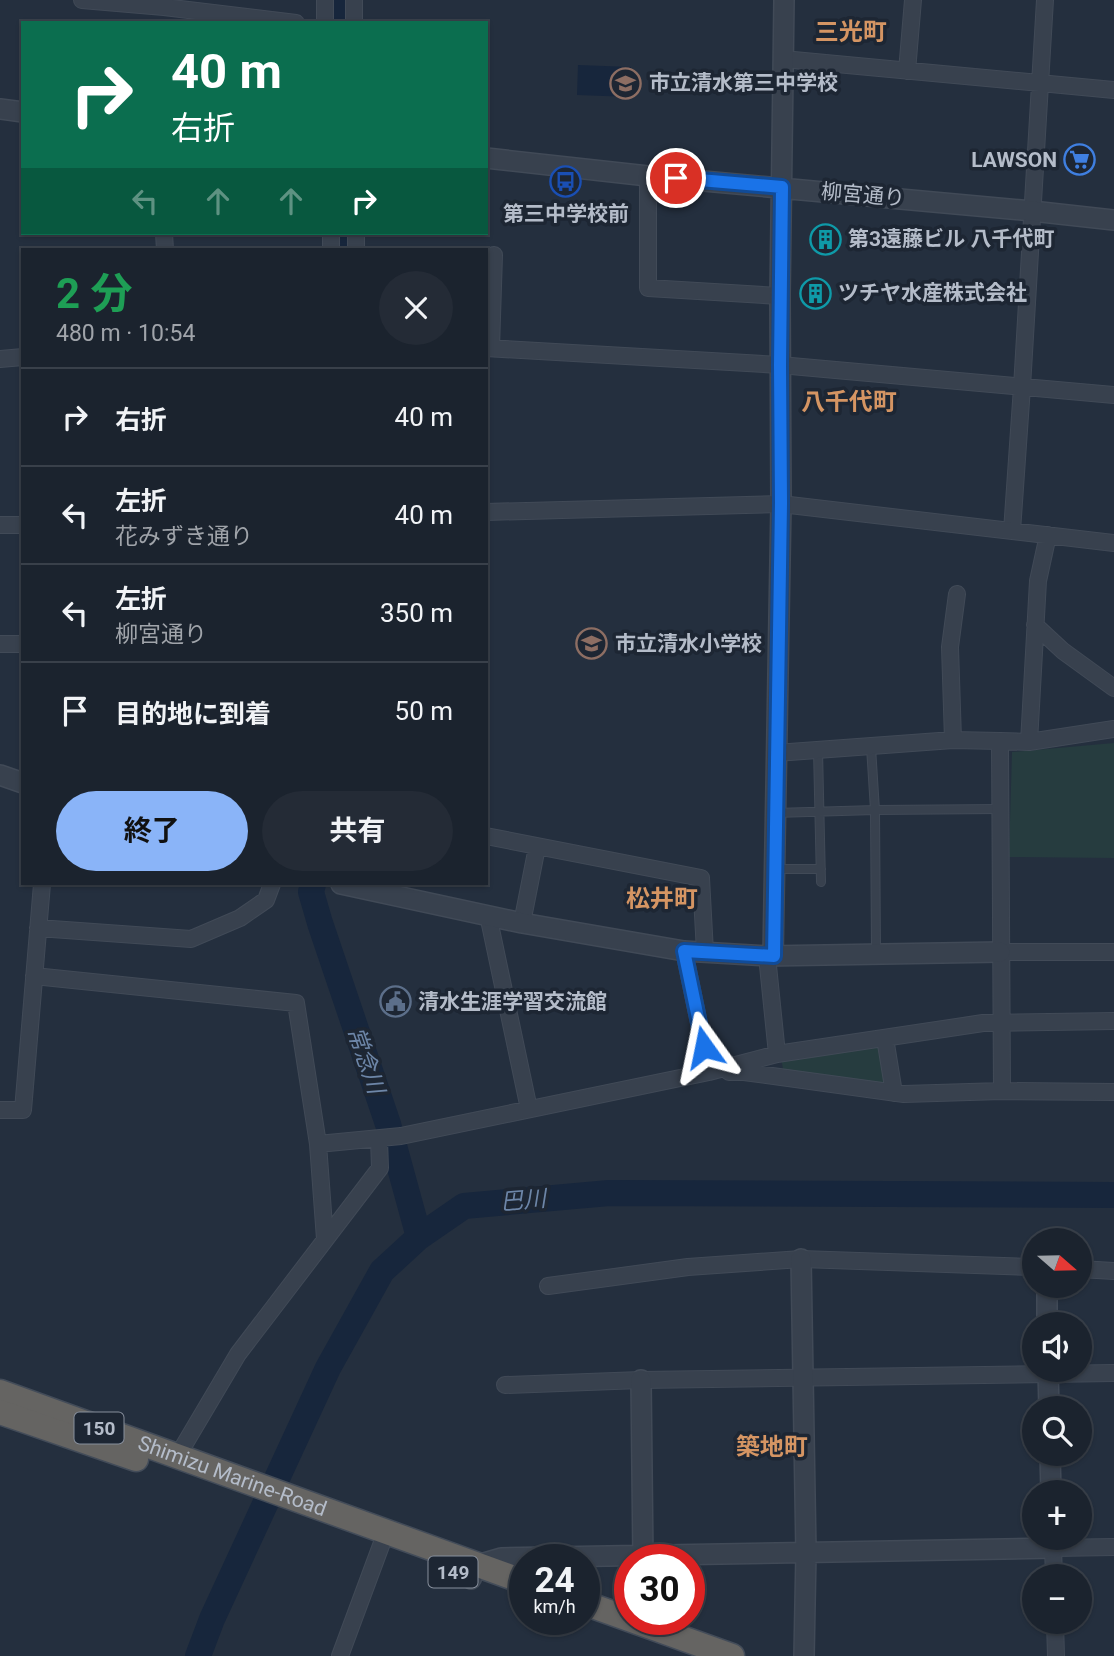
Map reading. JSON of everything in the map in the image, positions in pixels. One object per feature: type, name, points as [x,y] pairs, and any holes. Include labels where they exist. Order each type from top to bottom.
[{"type":"highway","name":"Shimizu Marine-Road","points":[[0,1392],[376,1537]]},
{"type":"highway","name":"Shimizu Marine-Road","points":[[0,1412],[189,1467]]},
{"type":"highway","name":"149","points":[[376,1537],[474,1572],[509,1591]]},
{"type":"highway","name":"149","points":[[474,1572],[509,1579]]},
{"type":"highway","points":[[651,1635],[682,1656]]},
{"type":"highway","points":[[664,1635],[732,1656]]},
{"type":"street","points":[[82,0],[276,21]]},
{"type":"street","points":[[325,0],[325,21]]},
{"type":"street","points":[[354,0],[354,21]]},
{"type":"street","points":[[777,1054],[770,956],[775,869],[781,503],[780,296],[784,0]]},
{"type":"street","points":[[906,71],[913,0]]},
{"type":"street","points":[[1012,531],[1045,0]]},
{"type":"street","points":[[783,60],[1114,90]]},
{"type":"street","points":[[0,109],[21,112]]},
{"type":"street","name":"柳宮通り","points":[[488,158],[1114,220]]},
{"type":"street","points":[[648,176],[648,288],[780,296]]},
{"type":"street","points":[[494,255],[489,348],[780,365],[1114,395]]},
{"type":"street","points":[[0,359],[21,357]]},
{"type":"street","points":[[488,512],[781,503],[1114,543]]},
{"type":"street","points":[[0,525],[21,525]]},
{"type":"street","points":[[1028,742],[1038,581],[1048,535]]},
{"type":"street","points":[[953,740],[950,647],[957,594]]},
{"type":"street","points":[[1035,625],[1063,651],[1114,688]]},
{"type":"street","points":[[0,645],[21,644]]},
{"type":"street","points":[[776,753],[953,740],[1028,742],[1114,729]]},
{"type":"street","points":[[1000,741],[1002,1091]]},
{"type":"street","points":[[0,775],[21,782]]},
{"type":"street","points":[[488,836],[701,878],[705,952]]},
{"type":"street","points":[[522,923],[537,847]]},
{"type":"street","points":[[0,1110],[23,1110],[42,885]]},
{"type":"street","points":[[38,928],[191,939],[240,918],[266,900],[272,885]]},
{"type":"street","points":[[346,885],[522,923],[684,951],[770,956],[1114,952]]},
{"type":"street","points":[[488,915],[529,1109]]},
{"type":"street","points":[[684,951],[709,1072]]},
{"type":"street","points":[[34,976],[296,1003],[318,1144],[325,1239]]},
{"type":"street","points":[[318,1144],[401,1136],[709,1072],[777,1054],[983,1023],[1114,1021]]},
{"type":"street","points":[[885,1038],[894,1093]]},
{"type":"street","points":[[709,1072],[744,1072],[904,1094],[1114,1092]]},
{"type":"street","points":[[189,1467],[238,1354],[380,1167],[379,1139]]},
{"type":"street","points":[[801,1259],[806,1553],[804,1656]]},
{"type":"street","points":[[548,1286],[688,1267],[801,1259],[1022,1267]]},
{"type":"street","points":[[1092,1270],[1114,1271]]},
{"type":"street","points":[[505,1385],[1022,1373]]},
{"type":"street","points":[[1092,1373],[1114,1373]]},
{"type":"street","points":[[641,1380],[643,1544]]},
{"type":"street","points":[[340,1656],[376,1537]]},
{"type":"street","points":[[705,1556],[1022,1544]]},
{"type":"street","points":[[1092,1546],[1114,1547]]},
{"type":"street","points":[[474,1572],[501,1558],[614,1558]]},
{"type":"street","points":[[1055,1634],[1056,1656]]},
{"type":"lane","points":[[871,747],[875,810],[876,953]]},
{"type":"lane","points":[[818,750],[821,882]]},
{"type":"lane","points":[[775,813],[1000,809]]},
{"type":"lane","points":[[775,869],[821,869]]},
{"type":"green space","points":[[1114,743],[1114,858],[1009,857],[1012,752]]},
{"type":"green space","points":[[882,1044],[888,1089],[784,1075],[781,1057]]},
{"type":"water","points":[[578,65],[631,67],[631,97],[577,95]]},
{"type":"waterway","name":"常念川","points":[[340,0],[341,21]]},
{"type":"waterway","name":"常念川","points":[[343,248],[344,235]]},
{"type":"waterway","name":"常念川","points":[[313,885],[311,892],[320,923],[388,1124],[419,1237]]},
{"type":"waterway","name":"巴川","points":[[198,1656],[212,1619],[328,1368],[382,1271],[419,1237],[464,1206],[609,1193],[1114,1195]]},
{"type":"place","name":"市立清水第三中学校","points":[[626,83]]},
{"type":"place","name":"LAWSON","points":[[1080,160]]},
{"type":"place","name":"第三中学校前","points":[[566,182]]},
{"type":"place","name":"第3遠藤ビル 八千代町","points":[[825,239]]},
{"type":"place","name":"ツチヤ水産株式会社","points":[[815,293]]},
{"type":"place","name":"市立清水小学校","points":[[592,644]]},
{"type":"place","name":"清水生涯学習交流館","points":[[395,1002]]},
{"type":"district","name":"三光町","points":[[851,32]]},
{"type":"district","name":"八千代町","points":[[849,402]]},
{"type":"district","name":"松井町","points":[[662,899]]},
{"type":"district","name":"築地町","points":[[772,1447]]},
{"type":"route","points":[[676,178],[782,187],[781,503],[774,956],[684,951],[704,1047]]}]
